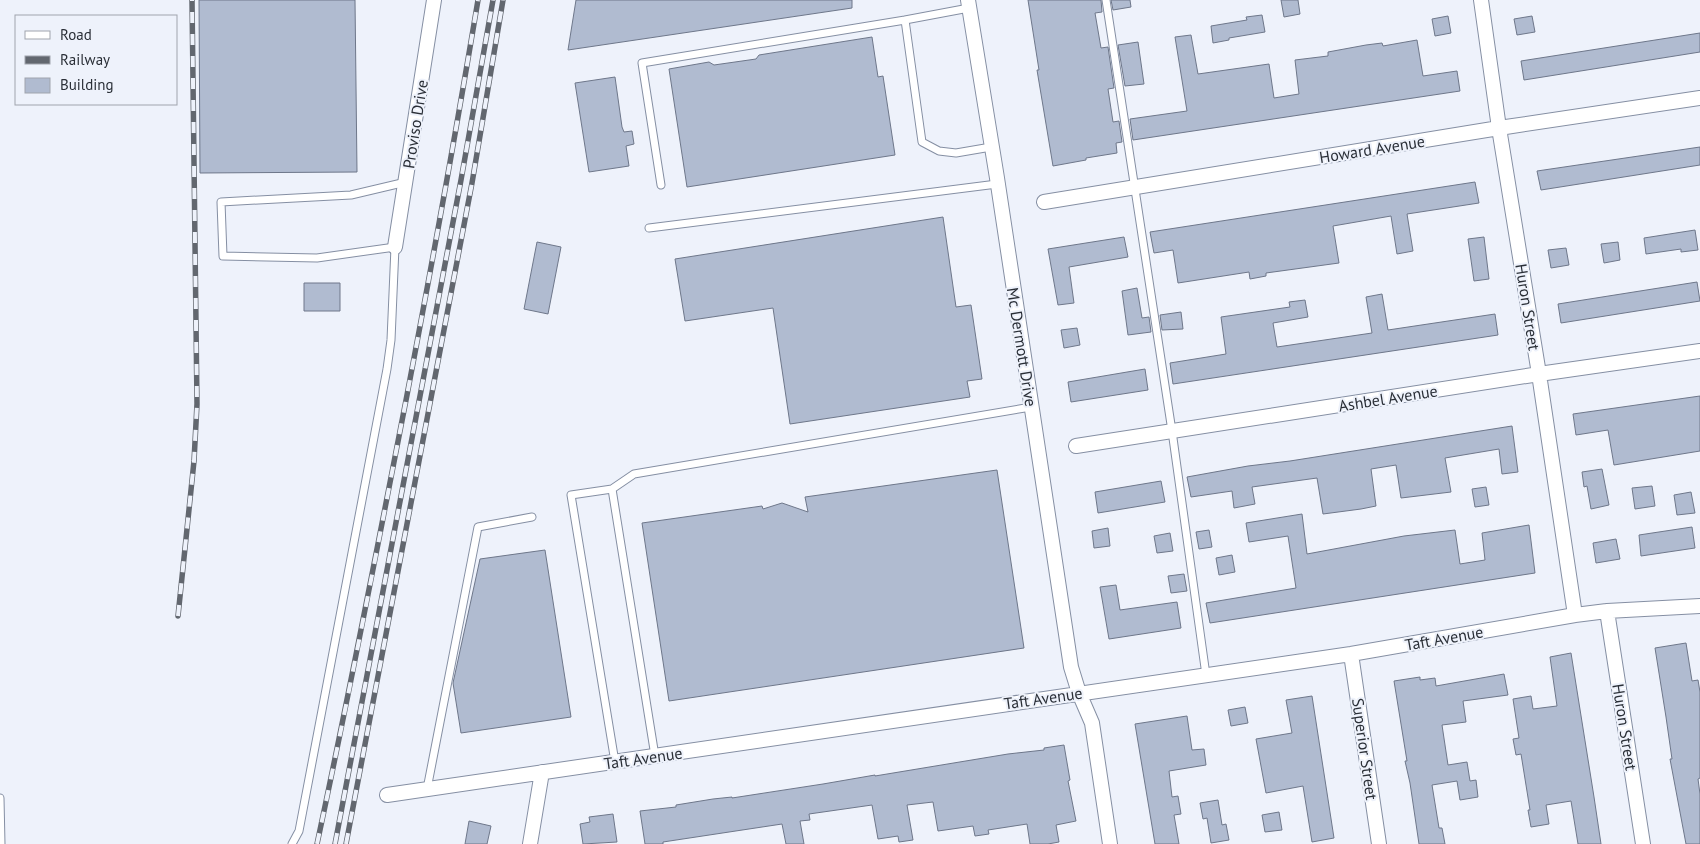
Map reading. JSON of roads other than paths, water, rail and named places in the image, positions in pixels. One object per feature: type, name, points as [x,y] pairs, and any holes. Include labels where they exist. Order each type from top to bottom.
[{"type":"street","name":"Proviso Drive","points":[[395,247],[434,0]]},
{"type":"street","name":"Huron Street","points":[[1481,0],[1499,128],[1539,374],[1575,615]]},
{"type":"street","name":"Mc Dermott Drive","points":[[969,4],[1071,667],[1079,693],[1092,723],[1110,844]]},
{"type":"street","name":"Howard Avenue","points":[[1044,202],[1499,128],[1700,98]]},
{"type":"street","name":"Ashbel Avenue","points":[[1076,446],[1700,351]]},
{"type":"street","name":"Taft Avenue","points":[[387,795],[1351,654],[1575,615],[1607,611],[1700,606]]},
{"type":"street","name":"Huron Street","points":[[1607,611],[1643,844]]},
{"type":"street","name":"Superior Street","points":[[1351,654],[1379,844]]},
{"type":"street","points":[[530,844],[542,772]]},
{"type":"lane","points":[[1106,0],[1172,431],[1206,675]]},
{"type":"lane","points":[[661,185],[642,63],[905,20],[969,4]]},
{"type":"lane","points":[[905,20],[922,142],[939,151],[956,153],[992,147]]},
{"type":"lane","points":[[292,844],[299,831],[387,369],[391,340],[395,247],[318,258],[223,256],[221,202],[351,195],[406,182]]},
{"type":"lane","points":[[648,228],[997,184]]},
{"type":"lane","points":[[615,762],[571,495],[612,489],[634,474],[1031,407]]},
{"type":"lane","points":[[612,489],[655,756]]},
{"type":"lane","points":[[427,789],[478,527],[532,517]]},
{"type":"lane","points":[[0,798],[1,844]]},
{"type":"railway","points":[[178,616],[194,461],[197,404],[192,0]]},
{"type":"railway","points":[[317,844],[407,395],[444,198],[478,0]]},
{"type":"railway","points":[[335,844],[461,180],[493,0]]},
{"type":"railway","points":[[346,844],[472,183],[503,0]]}]
